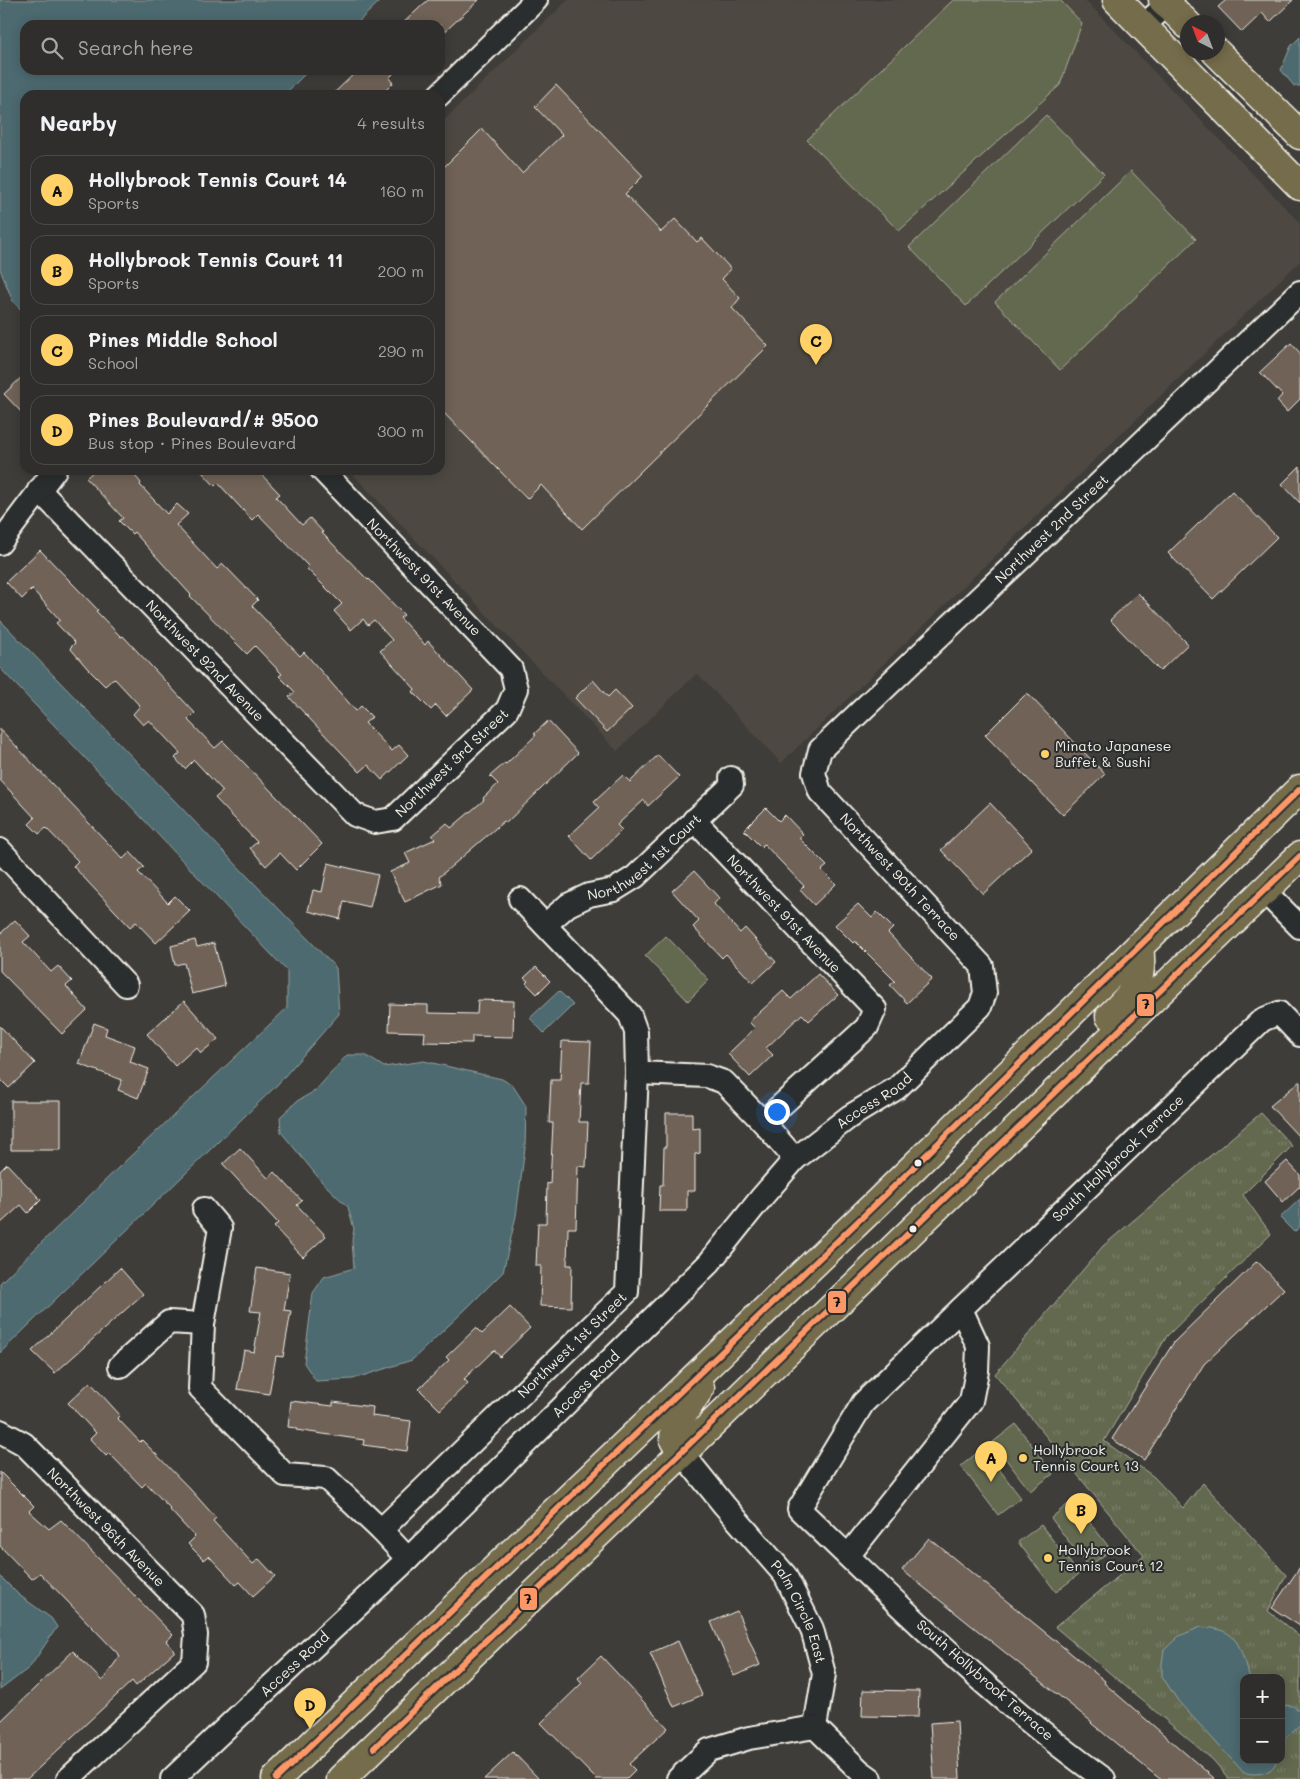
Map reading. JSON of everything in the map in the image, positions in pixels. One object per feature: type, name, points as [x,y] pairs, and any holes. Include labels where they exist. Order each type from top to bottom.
[{"type":"main road","points":[[1117,0],[1300,186]]},
{"type":"main road","points":[[1167,2],[1180,16]]},
{"type":"main road","points":[[1224,60],[1300,135]]},
{"type":"main road","points":[[276,1779],[727,1347],[1300,790]]},
{"type":"main road","points":[[341,1779],[682,1453],[1300,856]]},
{"type":"main road","points":[[947,1197],[950,1171],[970,1149],[1125,1002],[1136,986],[1140,975],[1142,964],[1139,946]]},
{"type":"main road","points":[[682,1453],[674,1440],[675,1426],[727,1347]]},
{"type":"street","points":[[444,90],[536,0]]},
{"type":"street","points":[[1142,27],[1167,2]]},
{"type":"street","name":"Northwest 2nd Street","points":[[814,772],[820,750],[1300,292]]},
{"type":"street","points":[[0,543],[51,475]]},
{"type":"street","name":"Northwest 91st Avenue","points":[[327,475],[511,669],[516,688]]},
{"type":"street","name":"Northwest 92nd Avenue","points":[[39,490],[355,815],[375,822]]},
{"type":"street","name":"Northwest 3rd Street","points":[[375,822],[393,819],[507,710],[516,688]]},
{"type":"street","name":"Northwest 90th Terrace","points":[[814,772],[820,792],[982,966],[985,982]]},
{"type":"street","name":"Northwest 1st Court","points":[[545,925],[568,905],[589,895],[614,890],[635,877],[732,785],[731,778]]},
{"type":"street","name":"Northwest 91st Avenue","points":[[694,820],[875,1008],[867,1027],[763,1122]]},
{"type":"street","points":[[0,850],[126,985]]},
{"type":"street","points":[[1264,890],[1300,927]]},
{"type":"street","points":[[520,899],[630,1015],[636,1032],[637,1073],[707,1076],[724,1082],[763,1122],[795,1160]]},
{"type":"street","name":"Access Road","points":[[172,1779],[408,1559],[709,1263],[762,1197],[795,1160],[849,1117],[898,1088],[924,1063],[980,1008],[985,993],[985,982]]},
{"type":"street","name":"South Hollybrook Terrace","points":[[1104,1779],[1079,1762],[969,1670],[799,1509],[863,1403],[1262,1020],[1279,1013],[1300,1035]]},
{"type":"street","name":"Northwest 1st Street","points":[[381,1530],[627,1292],[637,1073]]},
{"type":"street","points":[[204,1209],[220,1228],[203,1324],[200,1388],[285,1474],[326,1478],[381,1530],[408,1559]]},
{"type":"street","points":[[848,1556],[971,1401],[977,1371],[978,1346],[961,1309]]},
{"type":"street","points":[[120,1366],[169,1322],[203,1324]]},
{"type":"street","name":"Northwest 96th Avenue","points":[[0,1431],[24,1444],[193,1615],[198,1650],[194,1662],[68,1779]]},
{"type":"street","name":"Palm Circle East","points":[[682,1453],[785,1575],[812,1629],[824,1674],[815,1728]]},
{"type":"street","points":[[678,1779],[710,1750],[749,1738],[815,1728],[871,1779]]},
{"type":"shaded area","points":[[568,0],[1085,0],[1300,223],[1300,261],[781,763],[697,673],[617,751],[354,475],[445,475],[445,119]]},
{"type":"green space","points":[[953,0],[1060,0],[1082,23],[1060,85],[899,231],[807,140]]},
{"type":"green space","points":[[1046,115],[1104,174],[966,306],[909,247]]},
{"type":"green space","points":[[1131,171],[1196,239],[1060,370],[995,302]]},
{"type":"green space","points":[[666,936],[709,980],[688,1001],[645,956]]},
{"type":"green space","points":[[1261,1113],[1292,1146],[1243,1195],[1271,1234],[1167,1336],[1104,1441],[1154,1477],[1183,1508],[1203,1483],[1286,1575],[1268,1611],[1300,1637],[1300,1779],[1229,1779],[1213,1760],[1055,1627],[1144,1556],[995,1374],[1103,1246]]},
{"type":"green space","name":"Hollybrook Tennis Court 13","points":[[1016,1424],[1053,1474],[1030,1491],[993,1442]]},
{"type":"green space","points":[[983,1448],[1021,1498],[998,1515],[961,1466]]},
{"type":"green space","points":[[1073,1500],[1111,1550],[1088,1567],[1051,1518]]},
{"type":"green space","name":"Hollybrook Tennis Court 12","points":[[1041,1525],[1079,1574],[1056,1592],[1018,1542]]},
{"type":"water","points":[[0,0],[381,0],[360,20],[20,20],[20,75],[304,75],[289,90],[20,90],[20,308],[13,302],[0,269]]},
{"type":"water","points":[[1300,37],[1300,86],[1294,86],[1281,70],[1291,46]]},
{"type":"water","points":[[0,620],[336,968],[339,1014],[277,1085],[0,1353],[0,1283],[287,1008],[287,971],[0,668]]},
{"type":"water","points":[[559,991],[573,1005],[544,1033],[530,1018]]},
{"type":"water","points":[[347,1055],[365,1055],[384,1067],[424,1061],[502,1079],[513,1086],[526,1106],[525,1148],[516,1216],[503,1272],[412,1360],[353,1379],[316,1381],[304,1363],[313,1293],[324,1277],[354,1268],[352,1240],[354,1229],[348,1207],[322,1182],[281,1132],[280,1117],[297,1101],[315,1091]]},
{"type":"water","points":[[1300,1199],[1300,1227],[1294,1232],[1280,1218]]},
{"type":"water","points":[[0,1576],[19,1595],[51,1618],[57,1627],[30,1667],[0,1690]]},
{"type":"water","points":[[1201,1627],[1214,1628],[1224,1631],[1236,1641],[1249,1674],[1240,1674],[1240,1764],[1275,1764],[1272,1769],[1259,1774],[1244,1773],[1178,1701],[1162,1676],[1162,1663],[1164,1650],[1179,1636]]},
{"type":"water","points":[[1285,1705],[1293,1706],[1300,1711],[1300,1726],[1285,1738]]},
{"type":"building","points":[[428,0],[479,0],[445,31],[445,20],[406,20]]},
{"type":"building","points":[[1226,0],[1293,0],[1270,22],[1262,13],[1242,32],[1218,7]]},
{"type":"building","points":[[353,75],[392,75],[389,78],[393,83],[386,90],[337,90]]},
{"type":"building","points":[[556,85],[643,176],[625,194],[661,232],[675,219],[697,242],[702,238],[731,269],[722,279],[740,298],[732,308],[768,346],[582,529],[541,485],[527,499],[445,414],[445,166],[482,129],[522,173],[562,135],[535,107]]},
{"type":"building","points":[[1291,343],[1300,353],[1300,399],[1287,412],[1277,401],[1282,395],[1260,372]]},
{"type":"building","points":[[20,379],[20,411],[4,394]]},
{"type":"building","points":[[1300,466],[1300,503],[1282,484]]},
{"type":"building","points":[[89,475],[134,475],[141,483],[140,485],[167,514],[177,504],[188,514],[176,525],[217,569],[223,564],[258,600],[252,606],[300,656],[304,652],[356,711],[361,706],[372,717],[365,723],[392,751],[399,745],[408,755],[382,780],[368,765],[360,772],[289,697],[295,692],[279,676],[282,674],[255,646],[247,654],[190,596],[134,532],[132,534],[119,521],[123,518],[86,478]]},
{"type":"building","points":[[205,475],[262,475],[280,494],[276,497],[302,525],[310,518],[322,533],[404,615],[400,618],[425,645],[428,641],[473,690],[446,716],[436,705],[431,710],[413,692],[415,689],[380,651],[392,640],[374,620],[368,625],[363,619],[351,630],[334,611],[342,604],[306,568],[308,566],[258,514],[252,520],[218,483],[215,486]]},
{"type":"building","points":[[1232,491],[1277,537],[1213,599],[1168,553]]},
{"type":"building","points":[[40,550],[195,713],[188,720],[215,748],[223,741],[322,844],[296,870],[280,853],[266,866],[250,848],[257,842],[215,798],[223,791],[194,760],[185,769],[175,758],[180,753],[149,720],[143,725],[133,714],[140,706],[114,678],[105,686],[88,669],[70,648],[75,643],[56,623],[60,620],[32,589],[22,599],[6,582]]},
{"type":"building","points":[[1138,593],[1188,644],[1160,671],[1110,620]]},
{"type":"building","points":[[593,680],[608,697],[615,690],[632,708],[607,732],[575,698]]},
{"type":"building","name":"Minato Japanese Buffet & Sushi","points":[[1027,693],[1105,774],[1063,815],[985,735]]},
{"type":"building","points":[[548,721],[578,753],[506,823],[504,821],[439,877],[442,884],[405,902],[390,872],[410,863],[405,853],[435,839],[432,836],[447,823],[451,828],[484,800],[483,798],[498,784],[490,776],[506,764]]},
{"type":"building","points":[[0,729],[123,859],[130,852],[144,867],[138,872],[168,903],[175,896],[190,911],[156,943],[136,922],[130,927],[73,866],[78,861],[46,828],[39,834],[29,824],[35,818],[0,780]]},
{"type":"building","points":[[658,755],[679,777],[648,806],[644,800],[617,825],[622,830],[591,860],[569,836],[599,808],[594,802],[623,775],[630,782]]},
{"type":"building","points":[[990,803],[1032,848],[983,894],[941,850]]},
{"type":"building","points":[[766,808],[779,821],[785,815],[803,834],[799,838],[827,866],[822,870],[836,884],[814,905],[800,890],[804,886],[764,844],[761,847],[744,830]]},
{"type":"building","points":[[328,863],[378,875],[370,907],[344,901],[340,919],[308,911],[313,890],[322,892]]},
{"type":"building","points":[[694,871],[719,898],[714,904],[740,933],[745,928],[776,962],[753,983],[726,954],[722,958],[693,927],[699,921],[672,891]]},
{"type":"building","points":[[858,904],[872,918],[877,912],[893,928],[888,933],[932,979],[907,1003],[890,985],[895,981],[855,941],[853,943],[835,925]]},
{"type":"building","points":[[15,920],[30,936],[23,942],[51,972],[58,966],[72,981],[66,986],[87,1010],[62,1034],[0,971],[0,934]]},
{"type":"building","points":[[195,940],[197,947],[214,943],[225,986],[192,994],[184,963],[175,965],[171,946]]},
{"type":"building","points":[[536,967],[550,981],[537,994],[526,983],[528,981],[524,978]]},
{"type":"building","points":[[818,974],[838,995],[809,1021],[802,1014],[766,1048],[773,1055],[750,1077],[728,1054],[755,1028],[749,1022],[783,991],[791,999]]},
{"type":"building","points":[[478,1000],[514,1001],[513,1037],[472,1036],[472,1043],[424,1042],[425,1032],[389,1031],[390,1004],[428,1005],[428,1013],[477,1014]]},
{"type":"building","points":[[184,1001],[218,1039],[201,1053],[196,1047],[175,1066],[147,1034]]},
{"type":"building","points":[[94,1023],[107,1028],[105,1035],[135,1046],[130,1062],[149,1069],[138,1098],[118,1090],[122,1080],[79,1064]]},
{"type":"building","points":[[0,1026],[35,1063],[9,1088],[0,1079]]},
{"type":"building","points":[[562,1041],[591,1042],[589,1083],[581,1083],[579,1122],[588,1122],[586,1167],[578,1166],[576,1228],[568,1228],[567,1265],[572,1265],[571,1307],[540,1306],[541,1266],[536,1266],[538,1223],[546,1223],[547,1183],[550,1184],[553,1123],[549,1123],[551,1080],[560,1080]]},
{"type":"building","points":[[1300,1081],[1300,1138],[1270,1106]]},
{"type":"building","points":[[11,1101],[61,1101],[61,1150],[11,1150]]},
{"type":"building","points":[[666,1113],[692,1113],[692,1129],[700,1128],[700,1153],[695,1154],[695,1191],[687,1191],[687,1211],[659,1211],[660,1185],[663,1185],[664,1147],[666,1147]]},
{"type":"building","points":[[240,1148],[268,1178],[275,1172],[302,1201],[297,1205],[326,1236],[303,1257],[274,1227],[278,1223],[223,1164]]},
{"type":"building","points":[[1287,1161],[1300,1175],[1300,1186],[1283,1202],[1265,1181]]},
{"type":"building","points":[[7,1164],[41,1200],[28,1213],[21,1205],[0,1224],[0,1171]]},
{"type":"building","points":[[1257,1261],[1284,1289],[1204,1364],[1144,1460],[1112,1439],[1174,1342]]},
{"type":"building","points":[[120,1268],[143,1294],[55,1373],[32,1351]]},
{"type":"building","points":[[257,1268],[290,1273],[284,1310],[291,1311],[283,1357],[276,1356],[269,1394],[237,1389],[244,1350],[254,1352],[261,1312],[250,1311]]},
{"type":"building","points":[[510,1307],[530,1328],[500,1357],[494,1350],[464,1379],[468,1383],[440,1410],[419,1389],[449,1360],[446,1357],[476,1328],[482,1334]]},
{"type":"building","points":[[90,1382],[120,1415],[117,1418],[140,1442],[142,1440],[190,1489],[216,1518],[213,1521],[253,1564],[259,1559],[275,1576],[253,1596],[240,1582],[236,1585],[209,1556],[204,1560],[188,1544],[195,1537],[170,1508],[146,1483],[142,1487],[109,1453],[106,1456],[90,1439],[96,1433],[68,1403]]},
{"type":"building","points":[[291,1401],[333,1406],[333,1402],[373,1407],[372,1416],[411,1421],[407,1451],[363,1445],[364,1440],[296,1430],[296,1428],[288,1427]]},
{"type":"building","points":[[0,1472],[34,1506],[29,1511],[49,1529],[61,1520],[173,1635],[166,1641],[175,1651],[136,1686],[132,1681],[27,1779],[0,1779],[0,1722],[73,1651],[102,1681],[120,1656],[40,1573],[32,1579],[0,1546]]},
{"type":"building","points":[[929,1538],[1105,1681],[1104,1683],[1215,1779],[1160,1779],[902,1570]]},
{"type":"building","points":[[1300,1567],[1300,1626],[1272,1608]]},
{"type":"building","points":[[737,1611],[760,1665],[734,1676],[711,1622]]},
{"type":"building","points":[[678,1641],[702,1695],[674,1707],[650,1653]]},
{"type":"building","points":[[601,1656],[668,1728],[629,1764],[635,1770],[626,1779],[596,1779],[541,1723],[582,1683],[578,1678]]},
{"type":"building","points":[[863,1690],[919,1691],[918,1717],[862,1716]]},
{"type":"building","points":[[957,1721],[960,1779],[934,1779],[930,1723]]},
{"type":"building","points":[[513,1752],[539,1779],[484,1779]]},
{"type":"transit line","name":"7","points":[[276,1779],[877,1203],[1300,789]]},
{"type":"transit line","name":"7","points":[[374,1748],[1300,856]]},
{"type":"place","name":"Pines Middle School","points":[[816,365]]},
{"type":"place","name":"Minato Japanese Buffet & Sushi","points":[[1045,754]]},
{"type":"place","name":"Hollybrook Tennis Court 13","points":[[1023,1458]]},
{"type":"place","name":"Hollybrook Tennis Court 14","points":[[991,1482]]},
{"type":"place","name":"Hollybrook Tennis Court 11","points":[[1081,1534]]},
{"type":"place","name":"Hollybrook Tennis Court 12","points":[[1048,1558]]},
{"type":"place","name":"Pines Boulevard/# 9500","points":[[310,1729]]}]
